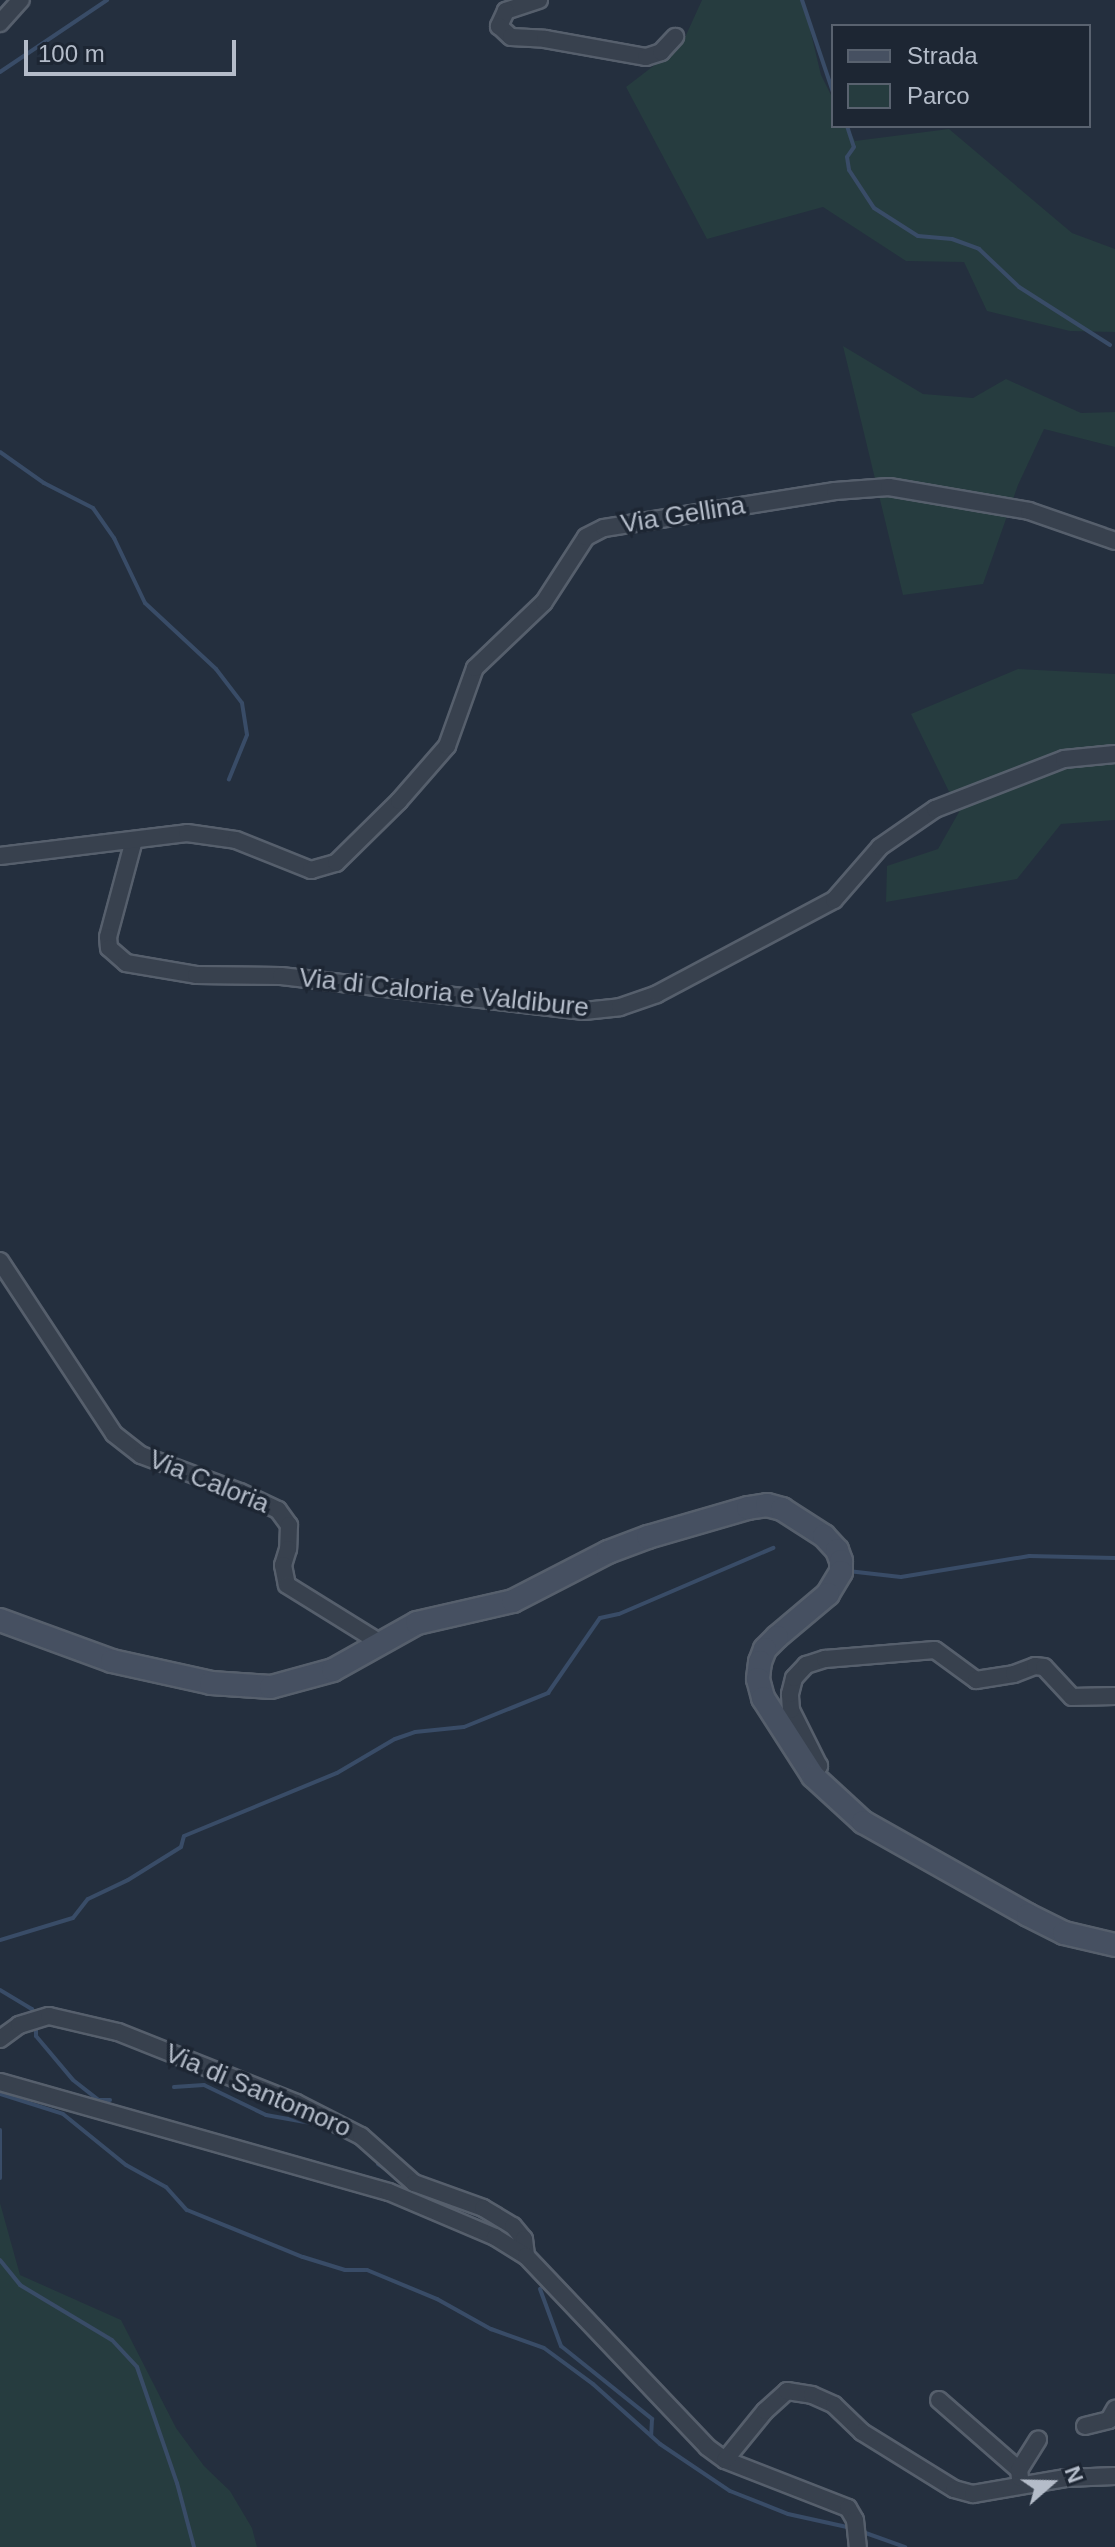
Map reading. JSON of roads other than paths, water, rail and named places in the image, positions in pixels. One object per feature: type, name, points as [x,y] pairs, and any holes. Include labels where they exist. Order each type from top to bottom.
[{"type":"main road","points":[[0,1620],[112,1661],[240,1687],[271,1687],[299,1682],[333,1670],[417,1623],[513,1601],[608,1552],[648,1537],[748,1508],[767,1505],[782,1509],[824,1536],[837,1550],[841,1561],[836,1583],[771,1643],[760,1662],[758,1679],[763,1698],[813,1776],[863,1822],[1028,1915],[1064,1933],[1115,1945]]},
{"type":"street","points":[[0,23],[21,0]]},
{"type":"street","points":[[539,0],[506,11],[499,26],[511,37],[545,39],[646,57],[661,52],[675,37]]},
{"type":"street","name":"Via Gellina","points":[[134,840],[187,833],[236,840],[311,870],[336,863],[399,801],[447,746],[475,668],[544,602],[572,553],[586,537],[604,528],[835,491],[889,487],[1029,511],[1115,541]]},
{"type":"street","name":"Via di Caloria e Valdibure","points":[[134,840],[108,937],[109,948],[126,963],[196,975],[281,976],[584,1011],[620,1007],[657,994],[834,900],[880,847],[935,809],[1064,759],[1115,754]]},
{"type":"street","points":[[0,856],[134,840]]},
{"type":"street","name":"Via Caloria","points":[[0,1261],[114,1434],[141,1455],[240,1492],[278,1510],[289,1525],[288,1549],[283,1565],[287,1585],[382,1644]]},
{"type":"street","points":[[813,1776],[819,1766],[791,1710],[790,1694],[794,1678],[806,1665],[825,1659],[935,1650],[976,1680],[1014,1674],[1035,1666],[1044,1667],[1072,1697],[1115,1696]]},
{"type":"street","name":"Via di Santomoro","points":[[0,2039],[19,2025],[49,2016],[118,2032],[296,2103],[383,2151],[414,2183],[483,2208],[513,2226],[524,2239],[526,2256]]},
{"type":"street","name":"Via di Santomoro","points":[[0,2082],[389,2192],[495,2237],[526,2256],[707,2447],[725,2460],[840,2504],[853,2513],[858,2545]]},
{"type":"street","points":[[725,2460],[780,2394],[798,2392],[834,2405],[862,2432],[954,2489],[982,2494],[1066,2478],[1115,2476]]},
{"type":"street","points":[[939,2400],[1019,2470]]},
{"type":"street","points":[[1085,2426],[1109,2420],[1115,2409]]},
{"type":"street","points":[[1021,2487],[1019,2470],[1038,2440]]},
{"type":"waterway","points":[[0,72],[107,0]]},
{"type":"waterway","points":[[802,0],[831,86]]},
{"type":"waterway","points":[[848,128],[854,147],[847,157],[849,170],[874,208],[918,236],[952,239],[979,249],[1019,287],[1110,345]]},
{"type":"waterway","points":[[0,452],[44,483],[93,508],[114,538],[145,603],[216,669],[242,703],[247,735],[229,779]]},
{"type":"waterway","points":[[0,1940],[73,1918],[88,1899],[128,1880],[181,1847],[184,1836],[337,1773],[395,1739],[415,1732],[464,1727],[548,1693],[600,1618],[619,1614],[773,1548]]},
{"type":"waterway","points":[[848,1571],[901,1577],[1029,1556],[1115,1558]]},
{"type":"waterway","points":[[0,1990],[32,2009],[35,2016]]},
{"type":"waterway","points":[[36,2024],[36,2036],[73,2080],[99,2100],[110,2100]]},
{"type":"waterway","points":[[174,2087],[204,2085],[266,2115],[316,2124]]},
{"type":"waterway","points":[[0,2094],[63,2114],[126,2165],[166,2187],[187,2210],[303,2257],[345,2270],[367,2270],[437,2299],[491,2329],[544,2348],[593,2384],[660,2444],[730,2491],[788,2514],[851,2528]]},
{"type":"waterway","points":[[0,2130],[0,2178]]},
{"type":"waterway","points":[[378,2164],[391,2172]]},
{"type":"waterway","points":[[0,2260],[20,2285],[112,2340],[137,2367],[177,2483],[194,2547]]},
{"type":"waterway","points":[[540,2289],[561,2346],[652,2419],[651,2436]]},
{"type":"waterway","points":[[860,2531],[905,2547]]}]
